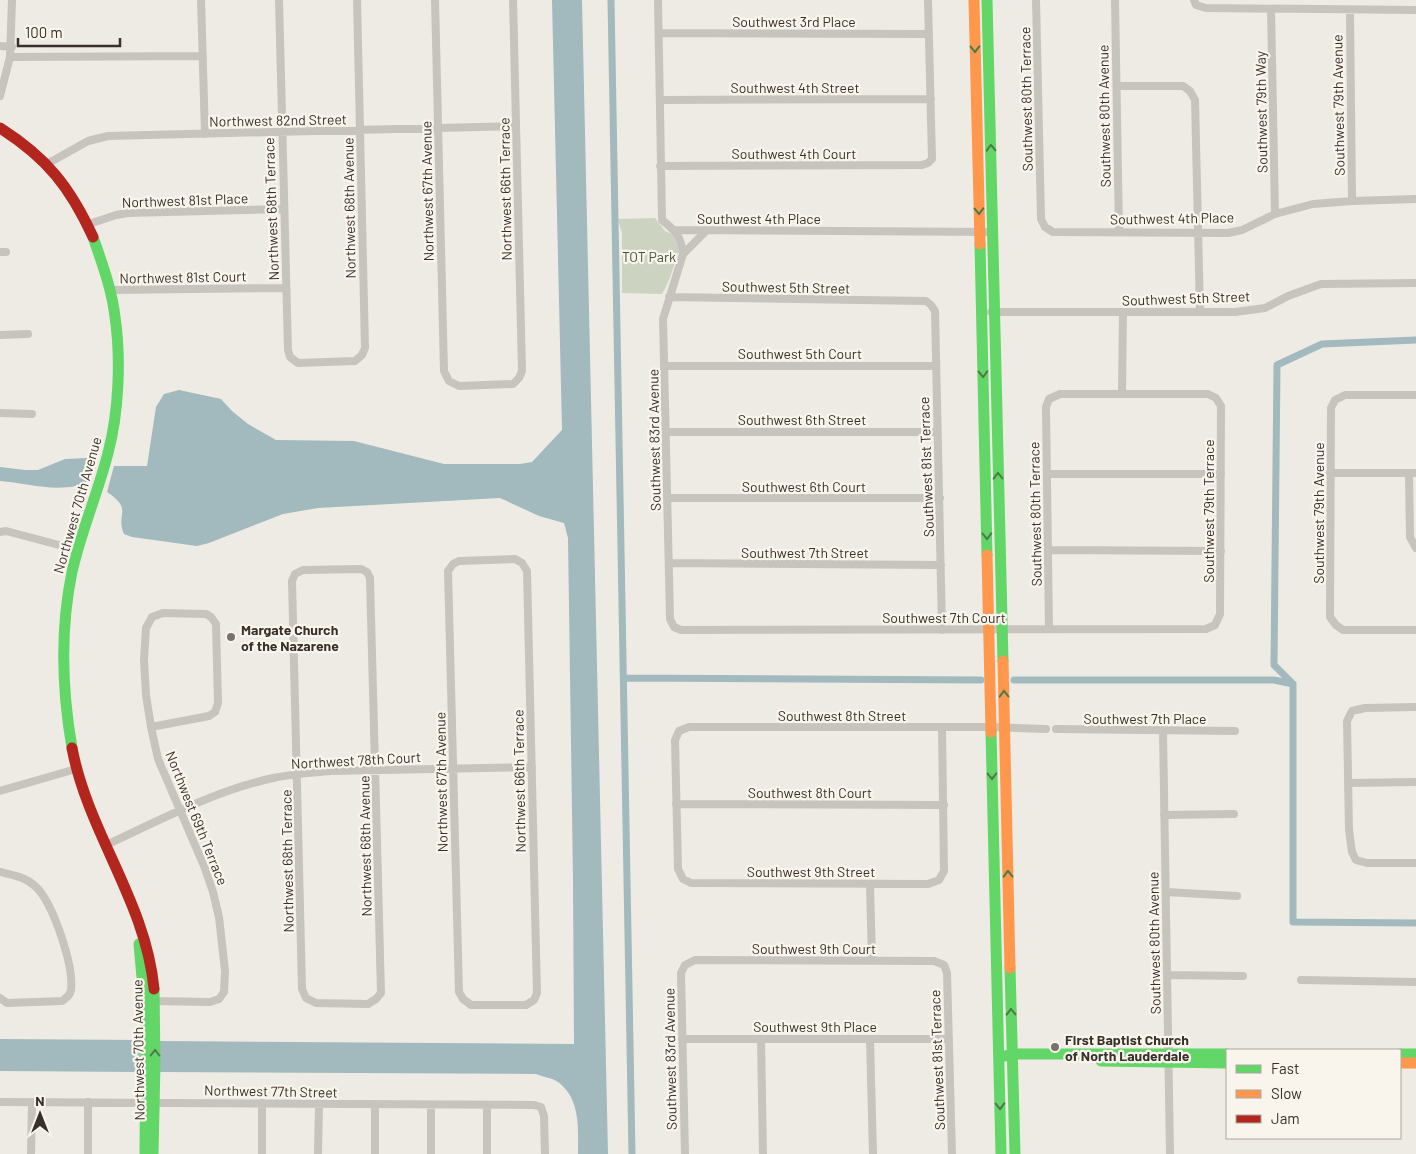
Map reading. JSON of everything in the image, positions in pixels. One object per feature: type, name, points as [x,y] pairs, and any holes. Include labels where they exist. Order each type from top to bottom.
[{"type":"street","points":[[0,96],[12,47],[12,0]]},
{"type":"street","points":[[201,0],[205,134]]},
{"type":"street","name":"Northwest 68th Terrace","points":[[278,0],[288,350],[290,357]]},
{"type":"street","name":"Northwest 68th Avenue","points":[[290,357],[298,363],[355,361],[362,355],[365,348],[357,0]]},
{"type":"street","name":"Northwest 67th Avenue","points":[[436,0],[444,370],[449,381]]},
{"type":"street","name":"Northwest 66th Terrace","points":[[449,381],[459,386],[512,384],[519,378],[522,370],[513,0]]},
{"type":"street","points":[[658,0],[662,220],[675,230],[682,241],[683,254]]},
{"type":"street","points":[[928,0],[931,99]]},
{"type":"street","points":[[974,0],[1001,1154]]},
{"type":"street","points":[[986,0],[1015,1154]]},
{"type":"street","name":"Southwest 80th Terrace","points":[[1036,0],[1041,219],[1045,227]]},
{"type":"street","name":"Southwest 80th Avenue","points":[[1115,0],[1118,232]]},
{"type":"street","points":[[1195,2],[1206,8],[1416,10]]},
{"type":"street","name":"Southwest 79th Way","points":[[1270,9],[1276,214]]},
{"type":"street","name":"Southwest 79th Avenue","points":[[1350,10],[1352,201]]},
{"type":"street","name":"Southwest 3rd Place","points":[[658,33],[929,34]]},
{"type":"street","points":[[0,46],[12,47]]},
{"type":"street","points":[[10,57],[202,56]]},
{"type":"street","points":[[1117,86],[1183,86],[1190,91],[1195,100],[1200,312]]},
{"type":"street","name":"Southwest 4th Street","points":[[660,100],[931,99]]},
{"type":"street","name":"Southwest 4th Court","points":[[660,166],[912,165],[928,163],[932,159],[931,99]]},
{"type":"street","name":"Northwest 82nd Street","points":[[47,164],[88,141],[108,136],[516,126]]},
{"type":"street","name":"Northwest 70th Avenue","points":[[0,128],[32,150],[47,164],[64,183],[89,224],[102,260],[116,320],[118,357],[117,405],[112,438],[78,550],[69,593],[63,680],[76,769],[88,806],[144,936],[152,970],[150,1002],[150,1103],[153,1154]]},
{"type":"street","name":"Southwest 4th Place","points":[[1045,227],[1053,232],[1228,232],[1242,230],[1276,214],[1313,204],[1416,199]]},
{"type":"street","name":"Northwest 81st Place","points":[[89,224],[128,213],[284,210]]},
{"type":"street","name":"Southwest 4th Place","points":[[675,230],[993,232]]},
{"type":"street","name":"Southwest 83rd Avenue","points":[[674,627],[670,619],[663,319],[683,254],[706,231]]},
{"type":"street","name":"Southwest 5th Street","points":[[982,312],[1235,312],[1265,308],[1288,296],[1321,284],[1416,283]]},
{"type":"street","name":"Northwest 81st Court","points":[[110,290],[286,288]]},
{"type":"street","name":"Southwest 5th Street","points":[[669,297],[926,301],[931,305]]},
{"type":"street","name":"Southwest 81st Terrace","points":[[931,305],[935,311],[942,630]]},
{"type":"street","points":[[1122,313],[1122,394]]},
{"type":"street","points":[[0,335],[28,334]]},
{"type":"street","name":"Southwest 5th Court","points":[[665,366],[936,366]]},
{"type":"street","name":"Southwest 80th Terrace","points":[[1049,629],[1046,407],[1049,399],[1060,394],[1122,394]]},
{"type":"street","name":"Southwest 79th Terrace","points":[[1122,394],[1208,394],[1216,398],[1222,406],[1220,614],[1215,625]]},
{"type":"street","name":"Southwest 79th Avenue","points":[[1416,395],[1345,395],[1335,400],[1331,408],[1330,473],[1330,616],[1336,625],[1344,630],[1416,630]]},
{"type":"street","points":[[0,413],[32,414]]},
{"type":"street","name":"Southwest 6th Street","points":[[666,432],[937,432]]},
{"type":"street","points":[[1330,473],[1412,473],[1410,538],[1416,548]]},
{"type":"street","points":[[1048,474],[1222,474]]},
{"type":"street","name":"Southwest 6th Court","points":[[668,498],[940,498]]},
{"type":"street","points":[[0,532],[6,531],[78,550]]},
{"type":"street","points":[[1048,550],[1220,551]]},
{"type":"street","name":"Northwest 66th Terrace","points":[[453,564],[459,560],[515,559],[522,563],[527,571],[537,993],[534,1000],[526,1005],[471,1005],[462,999]]},
{"type":"street","name":"Northwest 67th Avenue","points":[[453,564],[448,571],[459,992],[462,999]]},
{"type":"street","name":"Southwest 7th Street","points":[[670,564],[941,565]]},
{"type":"street","name":"Northwest 68th Avenue","points":[[295,574],[304,570],[360,569],[367,572],[370,578],[381,993],[368,1004],[316,1003],[306,998]]},
{"type":"street","name":"Northwest 68th Terrace","points":[[295,574],[292,581],[302,990],[306,998]]},
{"type":"street","name":"Northwest 69th Terrace","points":[[150,1002],[210,1002],[219,999],[224,992],[225,971],[220,917],[214,892],[158,758],[151,727],[146,695],[144,660],[146,628],[152,617],[163,613],[206,614],[216,624],[218,703],[215,712],[209,716],[151,727]]},
{"type":"street","name":"Southwest 7th Court","points":[[674,627],[681,630],[989,630],[1206,628],[1215,625]]},
{"type":"street","points":[[1416,707],[1365,708],[1352,711],[1348,721],[1349,830],[1352,852],[1356,860],[1367,863],[1416,863]]},
{"type":"street","name":"Southwest 8th Street","points":[[676,804],[675,740],[679,730],[689,727],[991,727],[1005,729]]},
{"type":"street","points":[[942,728],[944,805]]},
{"type":"street","points":[[1005,729],[1046,729]]},
{"type":"street","name":"Southwest 7th Place","points":[[1056,729],[1234,731]]},
{"type":"street","name":"Southwest 80th Avenue","points":[[1163,731],[1170,1154]]},
{"type":"street","name":"Northwest 78th Court","points":[[106,845],[180,810],[235,789],[272,778],[297,774],[375,770],[532,767]]},
{"type":"street","points":[[0,792],[76,769]]},
{"type":"street","points":[[1348,783],[1416,782]]},
{"type":"street","name":"Southwest 8th Court","points":[[676,804],[944,805]]},
{"type":"street","name":"Southwest 9th Street","points":[[676,804],[678,869],[684,878],[691,883],[870,884],[928,884],[939,880],[944,871],[944,805]]},
{"type":"street","points":[[1164,815],[1234,814]]},
{"type":"street","points":[[0,872],[16,875],[37,887],[53,916],[66,951],[71,991],[62,1002],[7,1003],[0,998]]},
{"type":"street","points":[[870,884],[872,960]]},
{"type":"street","points":[[1166,892],[1237,896]]},
{"type":"street","name":"Southwest 9th Court","points":[[685,965],[695,960],[872,960],[934,961],[944,965]]},
{"type":"street","name":"Southwest 83rd Avenue","points":[[685,965],[681,973],[685,1154]]},
{"type":"street","name":"Southwest 81st Terrace","points":[[944,965],[947,973],[952,1154]]},
{"type":"street","points":[[1167,975],[1243,976]]},
{"type":"street","points":[[1301,980],[1416,982]]},
{"type":"street","name":"Southwest 9th Place","points":[[682,1039],[949,1040]]},
{"type":"street","points":[[760,1039],[763,1154]]},
{"type":"street","points":[[870,1039],[873,1154]]},
{"type":"street","points":[[1168,1058],[1226,1054]]},
{"type":"street","points":[[1401,1054],[1416,1054]]},
{"type":"street","points":[[999,1059],[1012,1057],[1168,1058],[1226,1062]]},
{"type":"street","points":[[1401,1063],[1416,1063]]},
{"type":"street","name":"Northwest 77th Street","points":[[0,1102],[534,1105],[541,1107],[544,1116],[545,1154]]},
{"type":"street","points":[[31,1154],[32,1102]]},
{"type":"street","points":[[88,1102],[88,1154]]},
{"type":"street","name":"Northwest 70th Avenue","points":[[145,1154],[150,1103]]},
{"type":"street","points":[[262,1103],[262,1154]]},
{"type":"street","points":[[318,1154],[319,1105]]},
{"type":"street","points":[[375,1105],[375,1154]]},
{"type":"street","points":[[431,1105],[431,1154]]},
{"type":"street","points":[[487,1105],[487,1154]]},
{"type":"green space","name":"TOT Park","points":[[655,218],[665,231],[674,235],[679,251],[672,273],[662,294],[622,293],[622,233],[618,219]]},
{"type":"water","points":[[552,0],[582,0],[608,1154],[578,1154],[577,1115],[571,1097],[558,1082],[536,1074],[159,1072],[160,1041],[574,1044],[568,538],[564,523],[539,516],[500,498],[318,508],[283,514],[197,546],[132,537],[124,534],[120,503],[107,492],[114,466],[147,466],[156,407],[164,394],[179,390],[221,399],[248,424],[276,440],[354,441],[444,464],[520,464],[532,462],[562,430]]},
{"type":"water","points":[[65,459],[94,459],[89,481],[79,485],[57,488],[0,481],[0,467],[38,470]]},
{"type":"water","points":[[0,1039],[140,1040],[140,1072],[0,1071]]},
{"type":"waterway","points":[[611,0],[632,1154]]},
{"type":"waterway","points":[[1416,340],[1322,344],[1277,365],[1274,665],[1293,684],[1293,922],[1416,923]]},
{"type":"waterway","points":[[626,678],[981,680]]},
{"type":"waterway","points":[[1014,680],[1274,680],[1293,684]]},
{"type":"traffic: fast","points":[[987,0],[1003,661]]},
{"type":"traffic: fast","points":[[72,748],[64,682],[64,638],[68,594],[76,557],[112,437],[118,385],[118,350],[114,307],[93,237]]},
{"type":"traffic: fast","points":[[980,244],[987,555]]},
{"type":"traffic: fast","points":[[991,732],[1001,1154]]},
{"type":"traffic: fast","points":[[139,944],[146,1022],[145,1154]]},
{"type":"traffic: fast","points":[[1010,968],[1015,1154]]},
{"type":"traffic: fast","points":[[153,1154],[154,989]]},
{"type":"traffic: fast","points":[[1005,1056],[1012,1054],[1226,1054]]},
{"type":"traffic: fast","points":[[1401,1054],[1416,1054]]},
{"type":"traffic: fast","points":[[1101,1061],[1226,1063]]},
{"type":"traffic: slow","points":[[974,0],[980,244]]},
{"type":"traffic: slow","points":[[987,555],[991,732]]},
{"type":"traffic: slow","points":[[1003,661],[1010,968]]},
{"type":"traffic: slow","points":[[1401,1063],[1416,1063]]},
{"type":"traffic: jam","points":[[0,128],[17,139],[56,175],[75,203],[93,237]]},
{"type":"traffic: jam","points":[[72,748],[90,809],[129,897],[140,927],[149,957],[154,989]]},
{"type":"place","name":"Margate Church of the Nazarene","points":[[231,637]]},
{"type":"place","name":"First Baptist Church of North Lauderdale","points":[[1055,1047]]}]
